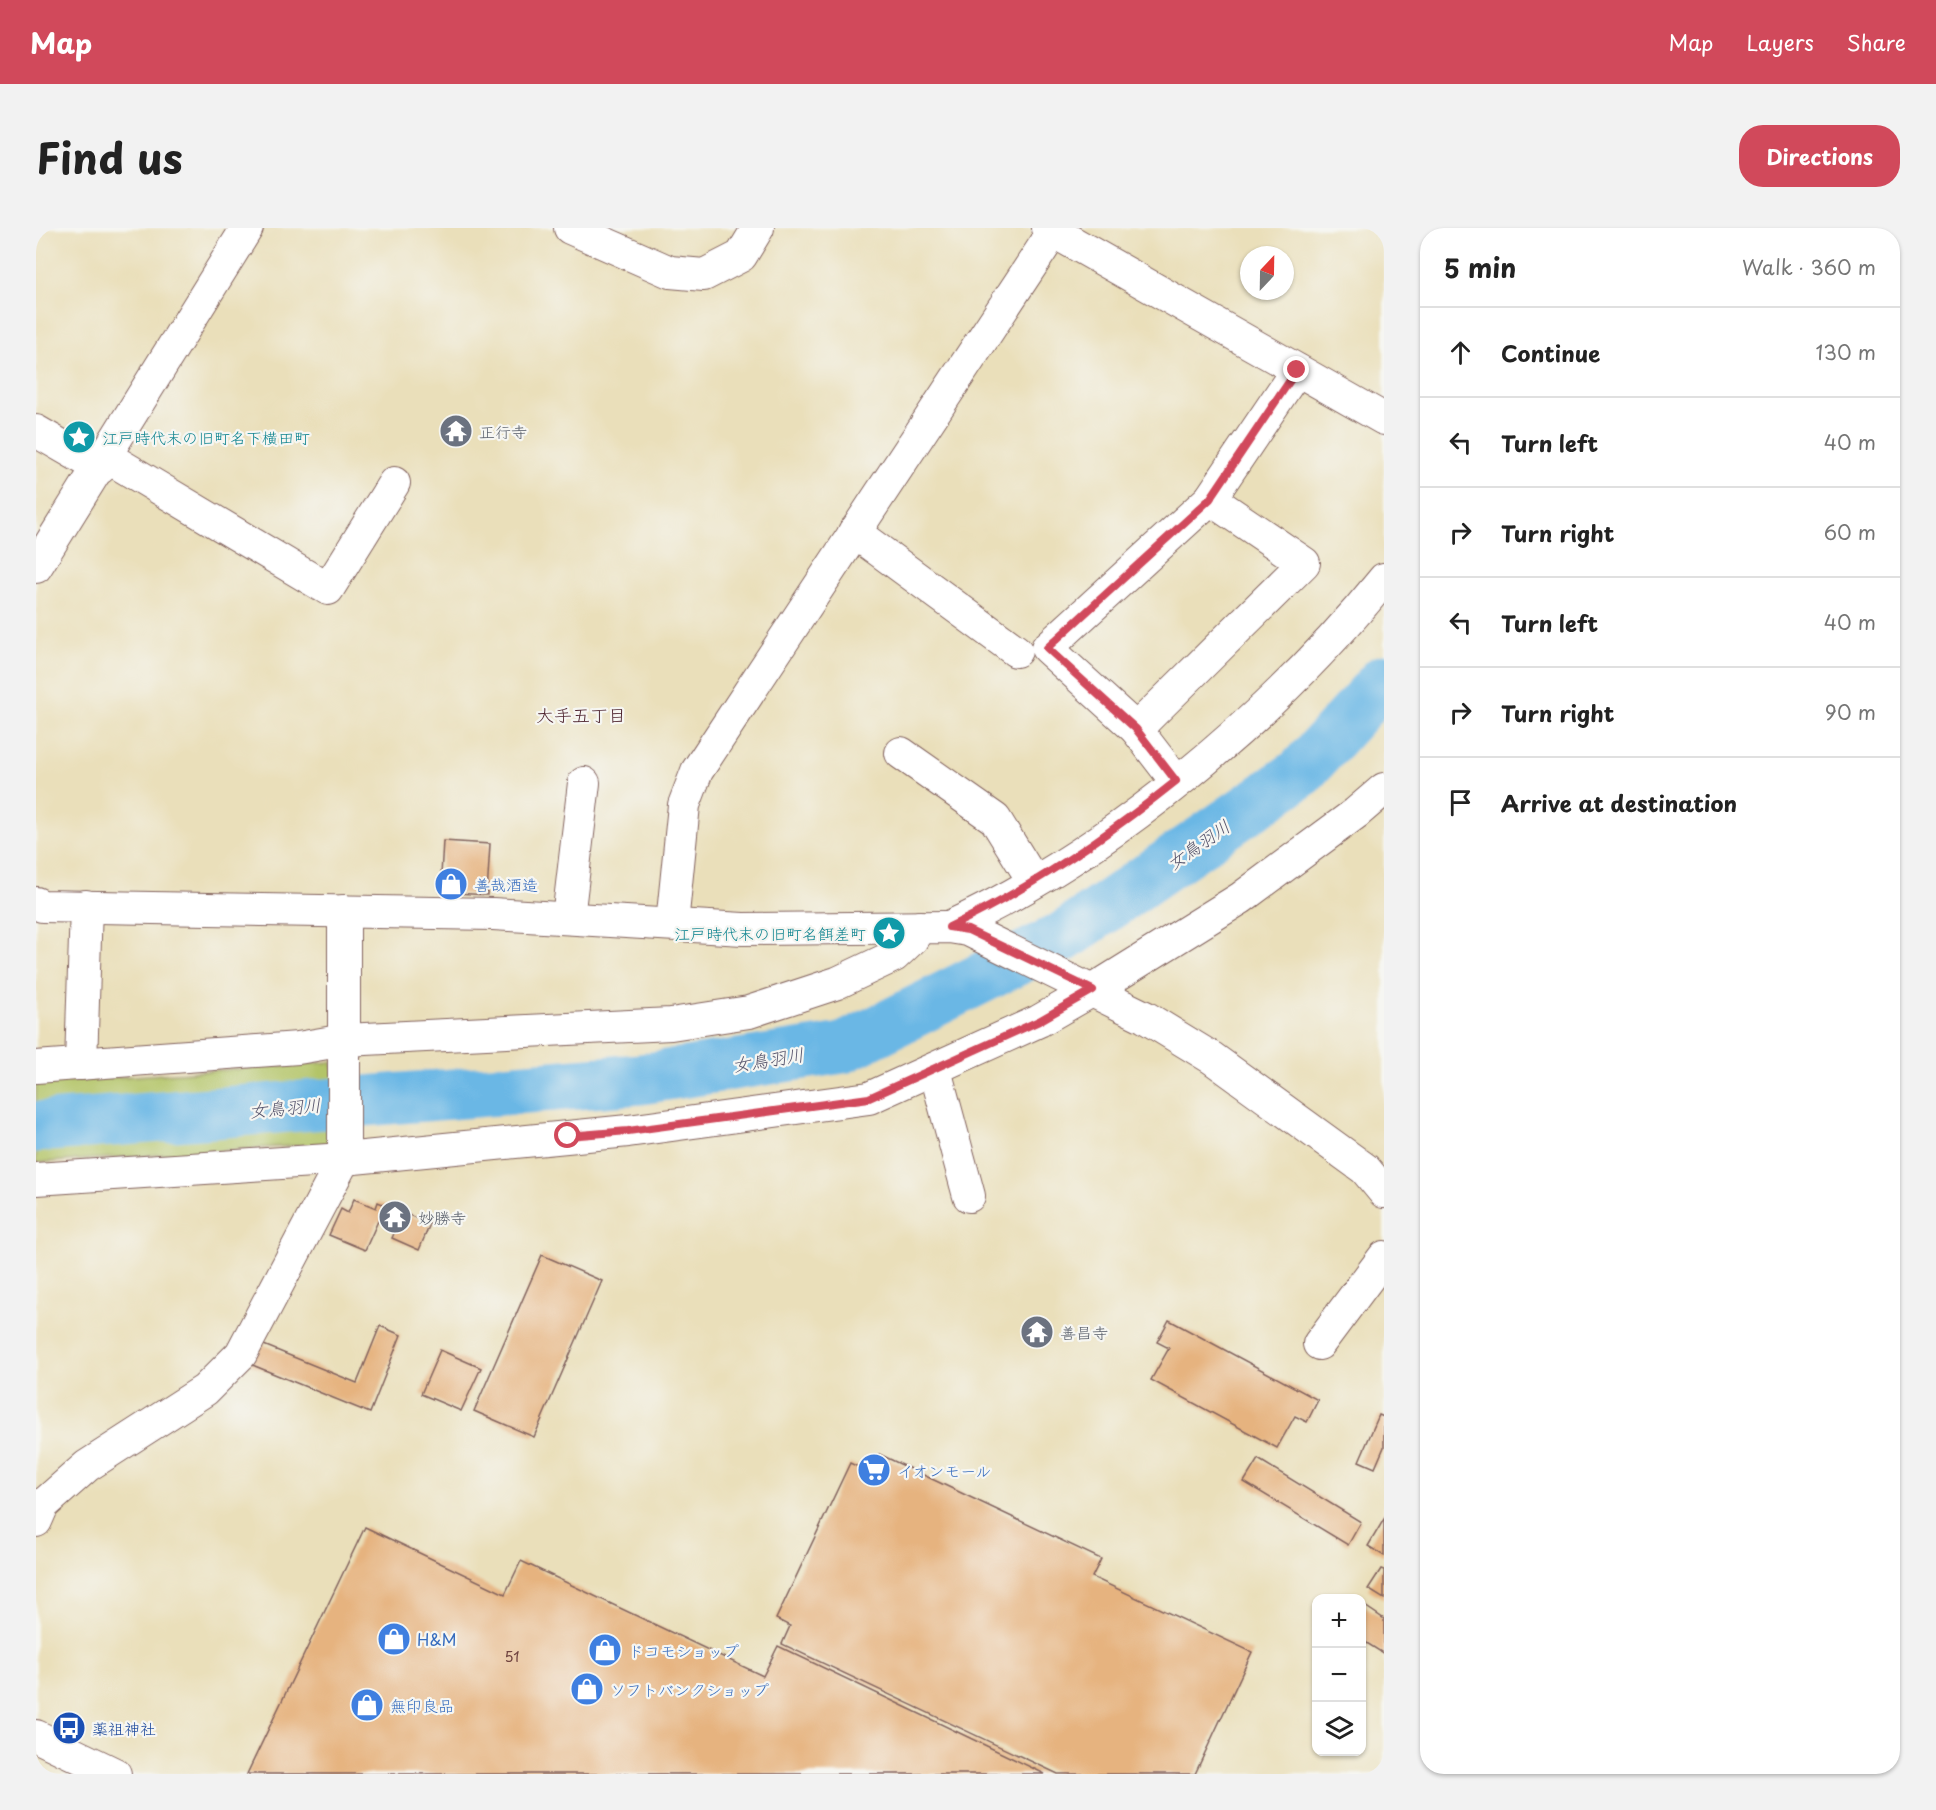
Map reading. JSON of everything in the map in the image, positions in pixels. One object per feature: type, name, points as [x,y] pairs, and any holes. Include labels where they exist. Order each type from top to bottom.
[{"type":"street","points":[[36,567],[248,228]]},
{"type":"street","points":[[570,228],[670,272],[704,275],[741,256],[758,228]]},
{"type":"street","points":[[672,924],[684,805],[698,771],[1052,229],[1384,419]]},
{"type":"street","points":[[1176,781],[1136,729],[1047,648],[1210,499],[1297,370]]},
{"type":"street","points":[[36,431],[103,462],[328,590],[394,483]]},
{"type":"street","points":[[1136,729],[1304,563],[1210,499]]},
{"type":"street","points":[[854,532],[1016,651]]},
{"type":"street","points":[[36,1067],[298,1048],[344,1048],[671,1024],[749,1012],[837,983],[894,957],[912,939],[945,928],[1034,882],[1140,810],[1221,746],[1272,698],[1347,624],[1384,579]]},
{"type":"street","points":[[901,753],[995,819],[1034,882]]},
{"type":"street","points":[[568,918],[584,783]]},
{"type":"street","points":[[36,1179],[344,1151],[628,1131],[869,1098],[1039,1021],[1088,987],[1241,898],[1356,813],[1384,789]]},
{"type":"street","points":[[36,903],[42,906],[344,911],[568,918],[743,929],[945,928],[1088,987],[1145,1017],[1212,1058],[1365,1169],[1384,1192]]},
{"type":"street","points":[[81,1064],[86,906]]},
{"type":"street","points":[[36,1521],[43,1505],[87,1466],[205,1390],[241,1354],[344,1151],[344,911]]},
{"type":"street","points":[[935,1070],[969,1196]]},
{"type":"street","points":[[1319,1344],[1384,1257]]},
{"type":"street","points":[[36,1736],[115,1774]]},
{"type":"green space","points":[[332,1062],[338,1098],[36,1117],[36,1083]]},
{"type":"green space","points":[[336,1112],[337,1143],[36,1163],[36,1133]]},
{"type":"building","points":[[443,841],[490,844],[487,895],[440,892]]},
{"type":"building","points":[[354,1199],[376,1208],[378,1202],[430,1224],[419,1250],[392,1238],[396,1229],[378,1221],[365,1250],[329,1235],[341,1209],[348,1213]]},
{"type":"building","points":[[542,1255],[602,1281],[534,1437],[474,1411]]},
{"type":"building","points":[[1169,1320],[1318,1400],[1307,1422],[1295,1416],[1277,1448],[1151,1380],[1169,1348],[1157,1342]]},
{"type":"building","points":[[380,1326],[401,1335],[370,1413],[250,1364],[259,1343],[357,1383]]},
{"type":"building","points":[[440,1350],[481,1368],[461,1411],[421,1394]]},
{"type":"building","points":[[1379,1415],[1384,1417],[1384,1447],[1375,1468],[1359,1461]]},
{"type":"building","points":[[879,1454],[1101,1559],[1092,1577],[1252,1652],[1195,1774],[1058,1774],[782,1644],[790,1626],[776,1619],[850,1463],[871,1473]]},
{"type":"building","points":[[1258,1459],[1361,1522],[1348,1545],[1244,1482]]},
{"type":"building","points":[[1384,1519],[1384,1556],[1368,1546]]},
{"type":"building","points":[[365,1527],[505,1594],[521,1561],[763,1676],[778,1646],[1045,1774],[247,1774]]},
{"type":"building","points":[[1381,1569],[1384,1570],[1384,1599],[1368,1589]]},
{"type":"building","points":[[1366,1607],[1384,1619],[1384,1654],[1366,1643]]},
{"type":"waterway","name":"女鳥羽川","points":[[36,1127],[641,1079],[843,1048],[1063,937],[1300,773],[1384,680]]},
{"type":"place","name":"正行寺","points":[[456,431]]},
{"type":"place","name":"江戸時代末の旧町名下横田町","points":[[79,437]]},
{"type":"place","name":"善哉酒造","points":[[451,884]]},
{"type":"place","name":"江戸時代末の旧町名餌差町","points":[[889,933]]},
{"type":"place","name":"妙勝寺","points":[[395,1217]]},
{"type":"place","name":"善昌寺","points":[[1037,1332]]},
{"type":"place","name":"イオンモール","points":[[874,1470]]},
{"type":"place","name":"H&M","points":[[394,1639]]},
{"type":"place","name":"ドコモショップ","points":[[605,1650]]},
{"type":"place","name":"ソフトバンクショップ","points":[[587,1689]]},
{"type":"place","name":"無印良品","points":[[367,1705]]},
{"type":"place","name":"薬祖神社","points":[[69,1728]]},
{"type":"district","name":"大手五丁目","points":[[581,714]]},
{"type":"route","points":[[568,1136],[628,1131],[869,1098],[1039,1021],[1093,990],[968,930],[949,927],[981,912],[1051,872],[1140,810],[1176,781],[1136,729],[1047,648],[1210,499],[1297,370]]}]
